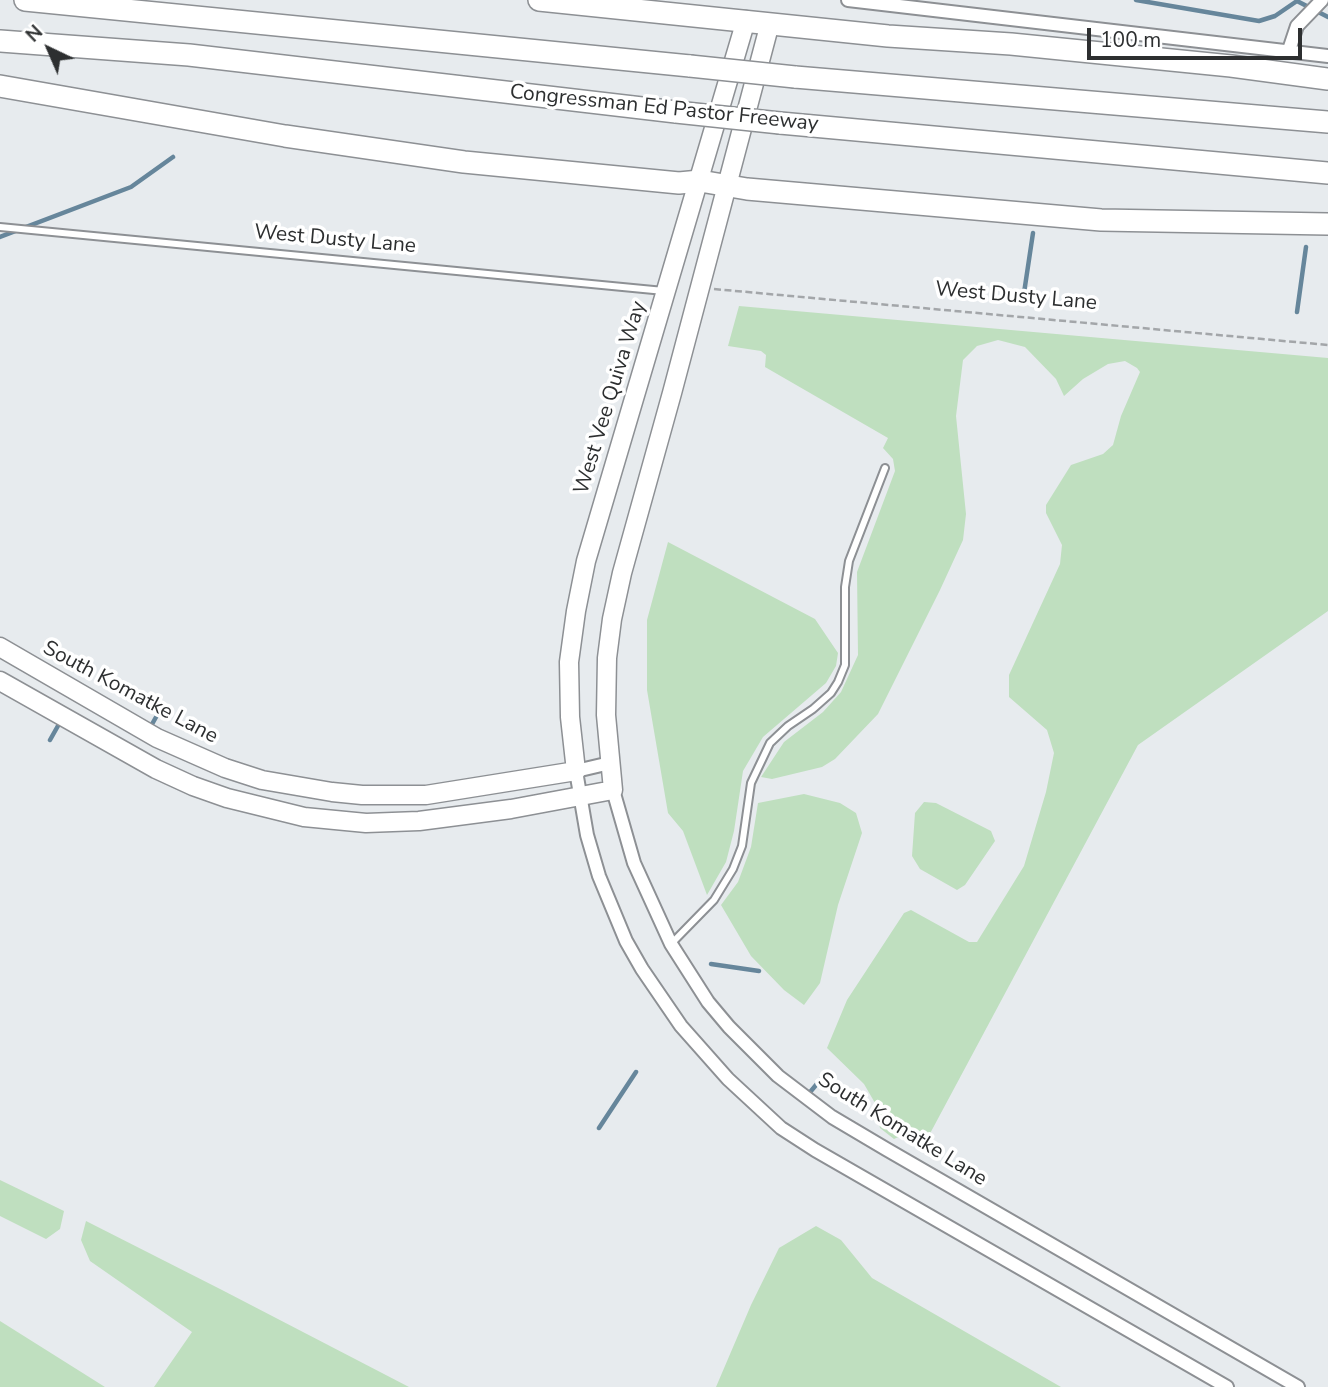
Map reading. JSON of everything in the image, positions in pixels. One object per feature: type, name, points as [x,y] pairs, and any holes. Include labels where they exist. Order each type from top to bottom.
[{"type":"highway","points":[[25,0],[796,77],[1328,122]]},
{"type":"highway","points":[[539,0],[888,36],[1011,44],[1231,65],[1328,79]]},
{"type":"highway","name":"Congressman Ed Pastor Freeway","points":[[0,41],[189,55],[676,112],[1328,173]]},
{"type":"highway","points":[[0,86],[285,136],[464,162],[679,183],[700,181],[747,189],[1101,220],[1328,224]]},
{"type":"street","points":[[848,0],[1328,55]]},
{"type":"street","points":[[1289,50],[1297,26],[1322,0]]},
{"type":"street","name":"West Vee Quiva Way","points":[[579,796],[569,663],[586,561],[746,20]]},
{"type":"street","points":[[610,763],[606,688],[612,619],[622,573],[701,288],[770,23]]},
{"type":"street","name":"South Komatke Lane","points":[[0,647],[157,738],[225,768],[274,782],[362,795],[426,795],[610,763],[614,790],[634,863],[671,944],[708,1002],[778,1076],[832,1117],[952,1189],[1298,1387]]},
{"type":"street","points":[[0,681],[156,769],[193,786],[227,798],[303,817],[366,823],[419,821],[614,790]]},
{"type":"street","points":[[579,796],[599,876],[625,941],[660,998],[681,1026],[752,1104],[781,1128],[815,1150],[1227,1387]]},
{"type":"lane","name":"West Dusty Lane","points":[[0,227],[666,291]]},
{"type":"lane","points":[[671,944],[714,900],[733,869],[741,846],[751,783],[770,743],[822,701],[838,682],[845,665],[845,586],[849,561],[885,468]]},
{"type":"path","name":"West Dusty Lane","points":[[701,288],[1328,345]]},
{"type":"green space","points":[[739,306],[1328,358],[1328,611],[1138,745],[926,1141],[919,1133],[909,1132],[894,1139],[880,1128],[875,1103],[864,1084],[827,1048],[847,1000],[904,913],[911,910],[969,942],[977,942],[1024,866],[1046,792],[1054,753],[1047,730],[1009,697],[1009,675],[1060,564],[1062,545],[1046,513],[1046,505],[1071,465],[1103,454],[1113,445],[1121,416],[1140,372],[1125,361],[1108,364],[1083,379],[1064,396],[1056,379],[1025,347],[998,340],[977,346],[963,360],[956,416],[966,514],[963,540],[878,714],[835,759],[822,767],[772,779],[761,777],[784,742],[823,712],[841,692],[858,655],[857,572],[895,471],[893,459],[883,448],[888,438],[765,367],[766,355],[761,351],[728,346]]},
{"type":"green space","points":[[668,542],[815,619],[838,653],[836,666],[826,683],[763,737],[743,771],[734,831],[726,862],[707,895],[683,831],[668,813],[647,690],[647,620]]},
{"type":"green space","points":[[804,794],[840,803],[856,813],[862,833],[838,905],[820,983],[804,1005],[784,990],[751,956],[721,905],[738,882],[751,847],[758,803]]},
{"type":"green space","points":[[924,802],[936,803],[991,831],[995,841],[965,885],[957,890],[920,869],[912,856],[915,813]]},
{"type":"green space","points":[[0,1180],[64,1211],[60,1229],[46,1239],[0,1216]]},
{"type":"green space","points":[[86,1221],[409,1387],[154,1387],[192,1332],[90,1261],[81,1240]]},
{"type":"green space","points":[[816,1226],[841,1240],[872,1278],[1061,1387],[716,1387],[779,1248]]},
{"type":"green space","points":[[0,1321],[105,1387],[0,1387]]},
{"type":"waterway","points":[[1136,0],[1259,21],[1275,16],[1297,1],[1328,17]]},
{"type":"waterway","points":[[0,237],[131,187],[173,157]]},
{"type":"waterway","points":[[1024,293],[1033,233]]},
{"type":"waterway","points":[[1297,312],[1306,247]]},
{"type":"waterway","points":[[151,726],[160,710]]},
{"type":"waterway","points":[[50,740],[59,724]]},
{"type":"waterway","points":[[711,964],[759,971]]},
{"type":"waterway","points":[[599,1128],[636,1072]]},
{"type":"waterway","points":[[811,1091],[821,1079]]}]
